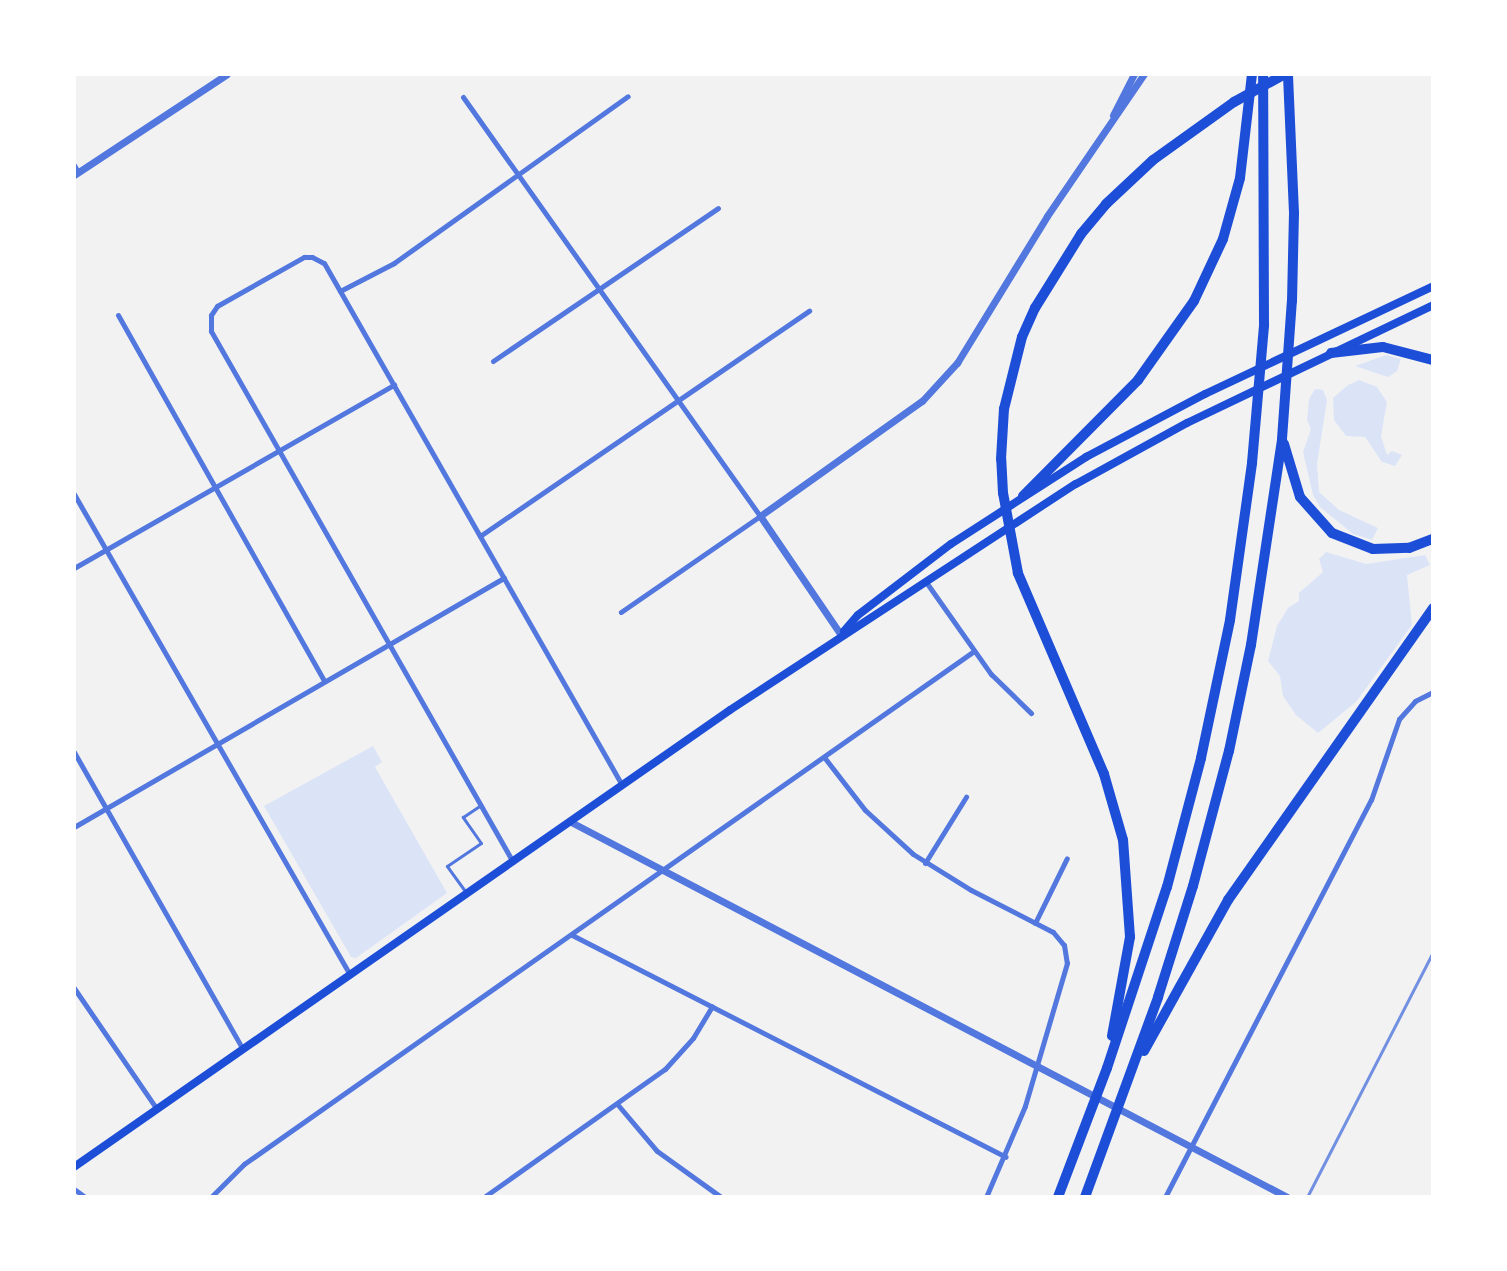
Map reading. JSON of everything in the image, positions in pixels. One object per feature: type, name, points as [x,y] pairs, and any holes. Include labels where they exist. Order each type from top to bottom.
[{"type":"highway","points":[[1023,496],[1138,380],[1182,321],[1223,239],[1248,133],[1252,74]]},
{"type":"highway","points":[[1058,1197],[1107,1068],[1163,900],[1204,745],[1230,620],[1256,419],[1264,325],[1263,74]]},
{"type":"highway","points":[[1085,1197],[1129,1078],[1188,900],[1229,751],[1256,616],[1282,439],[1292,301],[1294,213],[1286,74],[1234,102],[1153,160],[1106,204],[1073,244],[1049,281],[1022,337],[1004,409],[1001,459],[1010,542],[1018,573],[1104,774],[1123,840],[1130,937],[1107,1068]]},
{"type":"highway","points":[[1331,353],[1383,347],[1433,360]]},
{"type":"highway","points":[[1282,439],[1300,497],[1332,533],[1373,549],[1409,548],[1433,539]]},
{"type":"highway","points":[[1129,1078],[1228,900],[1433,608]]},
{"type":"main road","points":[[841,635],[858,615],[1023,496],[1151,421],[1433,286]]},
{"type":"main road","points":[[74,1167],[841,635],[867,623],[1131,452],[1433,305]]},
{"type":"street","points":[[75,171],[227,74]]},
{"type":"street","points":[[1099,142],[1134,74]]},
{"type":"street","points":[[621,612],[901,416],[941,383],[973,342],[1047,216],[1144,74]]},
{"type":"street","points":[[340,291],[394,263],[628,96]]},
{"type":"street","points":[[463,97],[841,635]]},
{"type":"street","points":[[493,361],[718,208]]},
{"type":"street","points":[[513,862],[211,331],[211,315],[217,306],[304,257],[318,258],[324,264],[623,786]]},
{"type":"street","points":[[480,536],[809,311]]},
{"type":"street","points":[[118,315],[324,680]]},
{"type":"street","points":[[74,568],[394,385]]},
{"type":"street","points":[[74,494],[350,976]]},
{"type":"street","points":[[74,827],[504,578]]},
{"type":"street","points":[[926,582],[974,651],[1031,713]]},
{"type":"street","points":[[211,1197],[244,1164],[974,651]]},
{"type":"street","points":[[1165,1197],[1371,800],[1399,719],[1415,701],[1433,692]]},
{"type":"street","points":[[74,752],[244,1050]]},
{"type":"street","points":[[824,757],[865,810],[925,863],[1059,938],[1067,954],[1037,1066],[1005,1157],[986,1197]]},
{"type":"street","points":[[925,863],[966,797]]},
{"type":"street","points":[[571,822],[1287,1197]]},
{"type":"street","points":[[1035,923],[1067,858]]},
{"type":"street","points":[[572,935],[1005,1157]]},
{"type":"street","points":[[74,988],[158,1109]]},
{"type":"street","points":[[485,1197],[665,1069],[693,1038],[712,1006]]},
{"type":"street","points":[[618,1105],[657,1151],[721,1197]]},
{"type":"street","points":[[74,1189],[85,1197]]},
{"type":"lane","points":[[467,895],[447,866],[481,843],[463,817],[481,805]]},
{"type":"shaded area","points":[[1386,355],[1401,359],[1397,371],[1388,377],[1355,366]]},
{"type":"shaded area","points":[[1359,380],[1377,387],[1387,402],[1381,436],[1387,455],[1392,451],[1402,455],[1395,466],[1382,462],[1365,437],[1346,436],[1334,420],[1333,398]]},
{"type":"shaded area","points":[[1315,389],[1323,390],[1327,400],[1317,464],[1319,492],[1339,510],[1378,528],[1372,540],[1353,534],[1320,507],[1313,495],[1303,452],[1311,429],[1307,420],[1309,399]]},
{"type":"shaded area","points":[[1326,552],[1366,564],[1425,555],[1430,565],[1407,575],[1412,625],[1356,702],[1318,733],[1296,715],[1283,696],[1280,676],[1268,661],[1277,626],[1288,608],[1299,601],[1299,593],[1323,572],[1319,559]]},
{"type":"shaded area","points":[[373,746],[382,762],[375,767],[447,893],[356,958],[351,957],[264,806]]},
{"type":"railway","points":[[1307,1197],[1433,952]]}]
